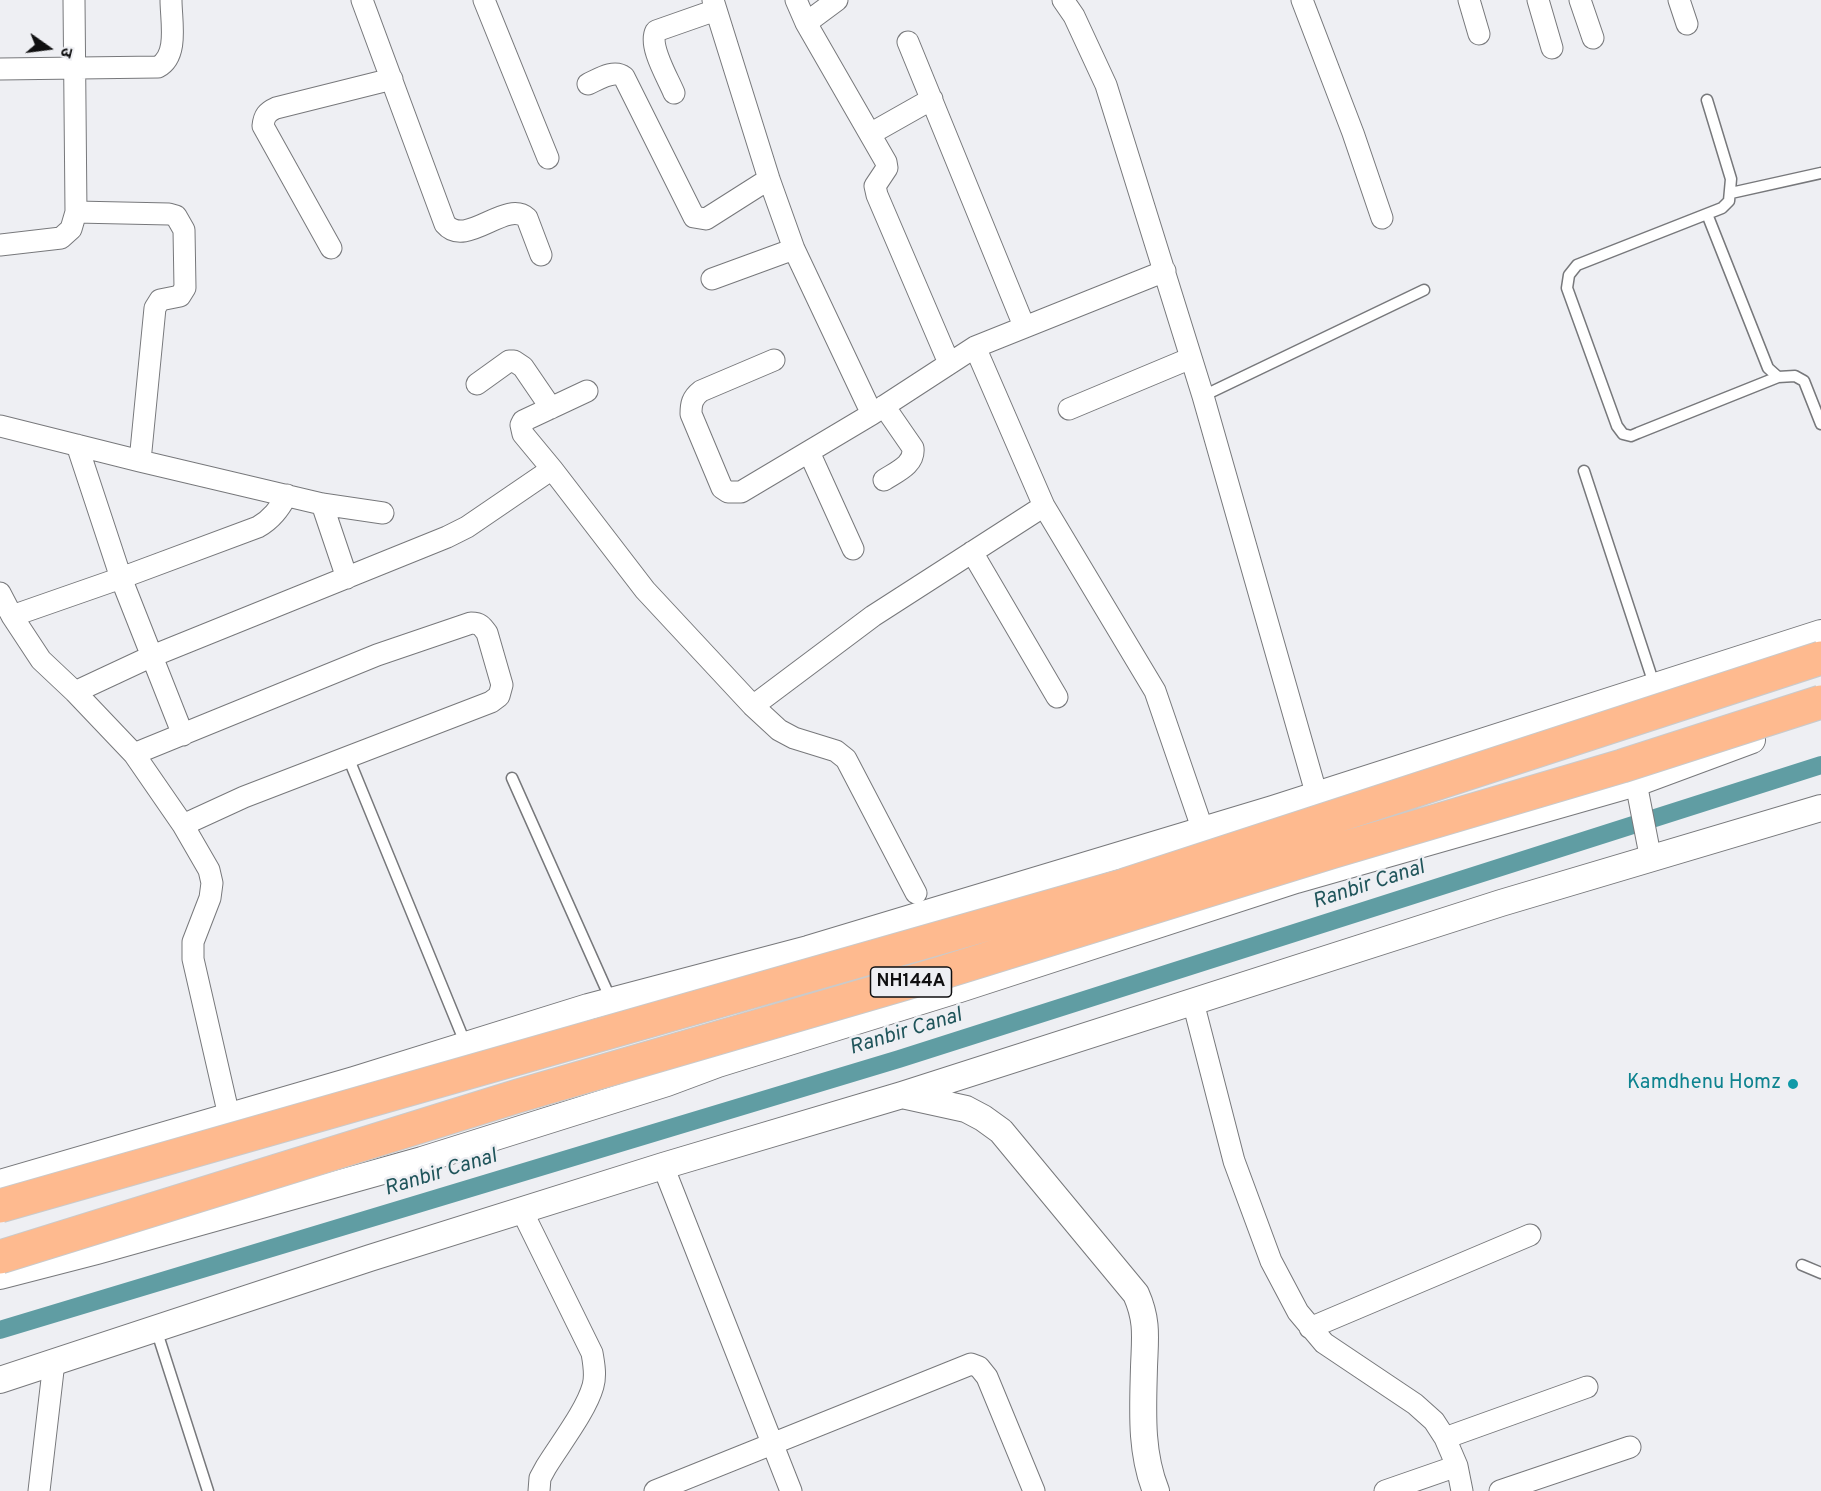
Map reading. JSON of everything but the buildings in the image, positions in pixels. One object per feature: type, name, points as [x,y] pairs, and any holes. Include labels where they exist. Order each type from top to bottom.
[{"type":"highway","name":"NH144A","points":[[0,1206],[1125,885],[1821,658]]},
{"type":"highway","name":"NH144A","points":[[0,1257],[518,1096],[942,973],[1331,852],[1622,766],[1821,702]]},
{"type":"street","points":[[0,245],[61,238],[71,229],[76,212],[74,0]]},
{"type":"street","points":[[0,69],[74,67],[150,69],[166,63],[172,42],[171,0]]},
{"type":"street","points":[[362,0],[445,224],[450,230],[461,232],[512,214],[523,215],[527,219],[541,255]]},
{"type":"street","points":[[484,0],[548,158]]},
{"type":"street","points":[[796,0],[806,23],[887,165],[875,186],[877,195],[949,363]]},
{"type":"street","points":[[806,23],[837,0]]},
{"type":"street","points":[[1063,0],[1074,16],[1106,85],[1165,271],[1203,396],[1337,868]]},
{"type":"street","points":[[1302,0],[1353,133],[1382,218]]},
{"type":"street","points":[[1469,0],[1479,34]]},
{"type":"street","points":[[1538,0],[1551,48]]},
{"type":"street","points":[[1580,0],[1593,38]]},
{"type":"street","points":[[1679,0],[1687,24]]},
{"type":"street","points":[[674,93],[654,45],[653,35],[656,31],[714,5],[769,179],[794,249],[878,410],[913,448],[914,454],[908,465],[884,480]]},
{"type":"street","points":[[908,42],[1024,326]]},
{"type":"street","points":[[588,84],[618,73],[624,77],[694,217],[706,219],[769,179]]},
{"type":"street","points":[[331,248],[263,126],[264,117],[276,108],[392,79]]},
{"type":"street","points":[[870,134],[932,99]]},
{"type":"street","points":[[76,212],[169,214],[176,216],[184,230],[185,288],[180,296],[160,300],[154,309],[140,461]]},
{"type":"street","points":[[712,279],[794,249]]},
{"type":"street","points":[[774,360],[701,391],[691,403],[691,414],[722,488],[728,492],[741,492],[878,410],[975,347],[1165,271]]},
{"type":"street","points":[[975,347],[1044,506],[1155,691],[1199,819]]},
{"type":"street","points":[[1069,409],[1191,358]]},
{"type":"street","points":[[477,384],[509,361],[514,361],[523,367],[551,408]]},
{"type":"street","points":[[587,390],[523,422],[521,425],[523,434],[645,590],[753,706],[779,730],[794,738],[836,752],[846,759],[916,893]]},
{"type":"street","points":[[0,426],[322,504],[383,513]]},
{"type":"street","points":[[77,445],[121,578],[150,657],[183,735]]},
{"type":"street","points":[[809,452],[853,549]]},
{"type":"street","points":[[75,692],[150,657],[467,527],[552,469]]},
{"type":"street","points":[[12,616],[258,527],[269,521],[287,495]]},
{"type":"street","points":[[322,504],[347,578]]},
{"type":"street","points":[[753,706],[873,616],[1044,506]]},
{"type":"street","points":[[972,552],[1057,697]]},
{"type":"street","points":[[0,593],[41,660],[134,754],[183,825],[209,870],[212,883],[210,898],[194,942],[193,959],[229,1116]]},
{"type":"street","points":[[134,754],[377,654],[471,623],[483,626],[502,686],[500,696],[491,702],[244,797],[183,825]]},
{"type":"street","points":[[0,1184],[611,1001],[808,949],[1317,794],[1821,633]]},
{"type":"street","points":[[0,1276],[422,1160],[1296,880],[1636,789],[1821,717]]},
{"type":"street","points":[[1636,789],[1650,851]]},
{"type":"street","points":[[0,1380],[370,1258],[663,1166],[902,1095],[1193,1002],[1501,903],[1650,851],[1821,808]]},
{"type":"street","points":[[1193,1002],[1233,1161],[1271,1261],[1298,1312],[1324,1344],[1415,1404],[1434,1421],[1445,1437],[1462,1491]]},
{"type":"street","points":[[902,1095],[966,1109],[1001,1131],[1136,1294],[1144,1311],[1146,1329],[1142,1425],[1145,1456],[1156,1491]]},
{"type":"street","points":[[663,1166],[791,1491]]},
{"type":"street","points":[[522,1210],[592,1353],[594,1369],[594,1385],[586,1403],[540,1478],[539,1491]]},
{"type":"street","points":[[1310,1328],[1530,1235]]},
{"type":"street","points":[[39,1491],[54,1362]]},
{"type":"street","points":[[655,1491],[970,1364],[979,1367],[987,1377],[1034,1491]]},
{"type":"street","points":[[1445,1437],[1587,1387]]},
{"type":"street","points":[[1500,1491],[1630,1447]]},
{"type":"street","points":[[1385,1491],[1456,1467]]},
{"type":"lane","points":[[1707,100],[1728,165],[1731,179],[1729,201],[1722,208],[1577,265],[1569,275],[1567,288],[1569,295],[1617,426],[1623,434],[1631,436],[1778,377],[1795,376],[1804,381],[1821,424]]},
{"type":"lane","points":[[1731,193],[1821,173]]},
{"type":"lane","points":[[1707,214],[1768,368],[1778,377]]},
{"type":"lane","points":[[1203,396],[1424,290]]},
{"type":"lane","points":[[1584,471],[1655,687]]},
{"type":"lane","points":[[348,757],[466,1045]]},
{"type":"lane","points":[[512,778],[611,1001]]},
{"type":"lane","points":[[1802,1265],[1821,1273]]},
{"type":"lane","points":[[155,1328],[208,1491]]},
{"type":"waterway","name":"Ranbir Canal","points":[[0,1330],[899,1059],[1821,765]]},
{"type":"place","name":"Kamdhenu Homz","points":[[1793,1084]]}]
